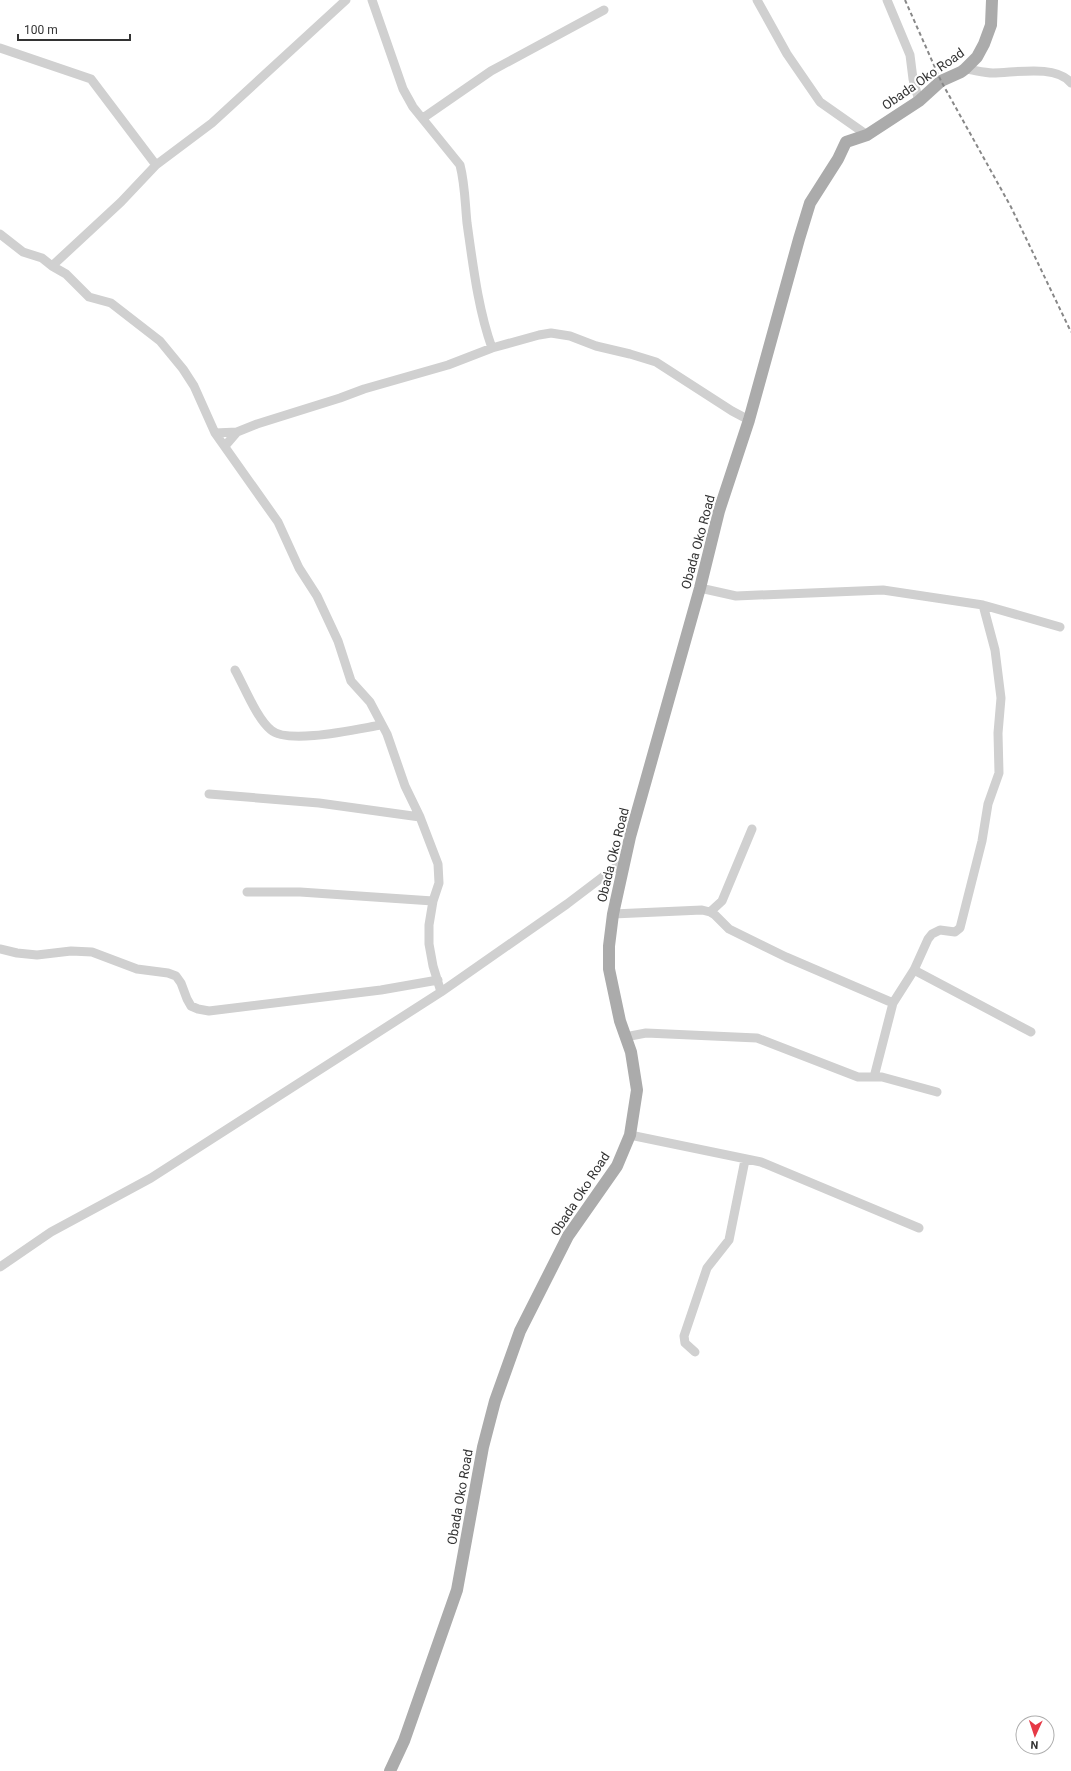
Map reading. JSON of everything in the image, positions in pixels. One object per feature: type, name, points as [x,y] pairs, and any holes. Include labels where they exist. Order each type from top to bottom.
[{"type":"main road","name":"Obada Oko Road","points":[[390,1771],[407,1733],[458,1590],[483,1447],[496,1401],[520,1331],[568,1236],[617,1166],[630,1136],[637,1090],[631,1052],[620,1021],[609,969],[609,946],[613,914],[625,860],[700,588],[719,511],[749,420],[810,203],[838,159],[846,142],[867,135],[918,101],[941,81],[961,72],[977,57],[984,44],[991,24],[992,0]]},
{"type":"street","points":[[52,266],[121,202],[156,165],[212,123],[346,0]]},
{"type":"street","points":[[372,0],[403,89],[413,107],[460,165],[463,177],[467,222],[484,324],[492,348]]},
{"type":"street","points":[[757,0],[787,54],[820,102],[867,135]]},
{"type":"street","points":[[886,0],[910,55],[913,80],[918,101]]},
{"type":"street","points":[[423,118],[490,71],[604,10]]},
{"type":"street","points":[[0,48],[92,79],[156,165]]},
{"type":"street","points":[[965,69],[987,73],[1026,70],[1052,72],[1071,82]]},
{"type":"street","points":[[0,234],[23,252],[42,258],[66,274],[89,297],[111,303],[160,341],[183,369],[194,386],[216,433],[278,522],[299,568],[317,596],[338,640],[351,681],[370,702],[393,750],[405,786],[420,816],[438,864],[439,883],[433,901],[429,925],[429,944],[441,992]]},
{"type":"street","points":[[216,433],[237,432],[256,424],[364,389],[448,365],[492,348],[551,333],[570,336],[596,346],[656,362],[732,411],[749,420]]},
{"type":"street","points":[[226,446],[237,432]]},
{"type":"street","points":[[700,588],[736,596],[883,590],[983,605],[1060,627]]},
{"type":"street","points":[[874,1077],[893,1003],[914,970],[932,934],[940,930],[955,932],[960,928],[982,841],[988,804],[998,773],[998,733],[1002,698],[995,650],[983,605]]},
{"type":"street","points":[[235,670],[264,723],[272,731],[285,737],[299,737],[381,725]]},
{"type":"street","points":[[209,794],[319,803],[420,816]]},
{"type":"street","points":[[710,912],[722,901],[752,829]]},
{"type":"street","points":[[0,1267],[51,1232],[151,1178],[441,992],[567,904],[625,860]]},
{"type":"street","points":[[247,892],[300,892],[433,901]]},
{"type":"street","points":[[613,914],[702,910],[710,912],[729,929],[786,957],[893,1003]]},
{"type":"street","points":[[0,949],[17,954],[70,951],[92,952],[137,969],[168,973],[176,976],[181,983],[186,999],[191,1006],[209,1011],[381,990],[438,980]]},
{"type":"street","points":[[914,970],[1031,1032]]},
{"type":"street","points":[[625,1037],[646,1033],[757,1038],[858,1077],[882,1077],[937,1092]]},
{"type":"street","points":[[630,1136],[761,1162],[919,1228]]},
{"type":"street","points":[[695,1352],[685,1343],[684,1336],[707,1268],[729,1240],[745,1160]]},
{"type":"railway","points":[[905,0],[941,81],[1011,207],[1071,332]]}]
